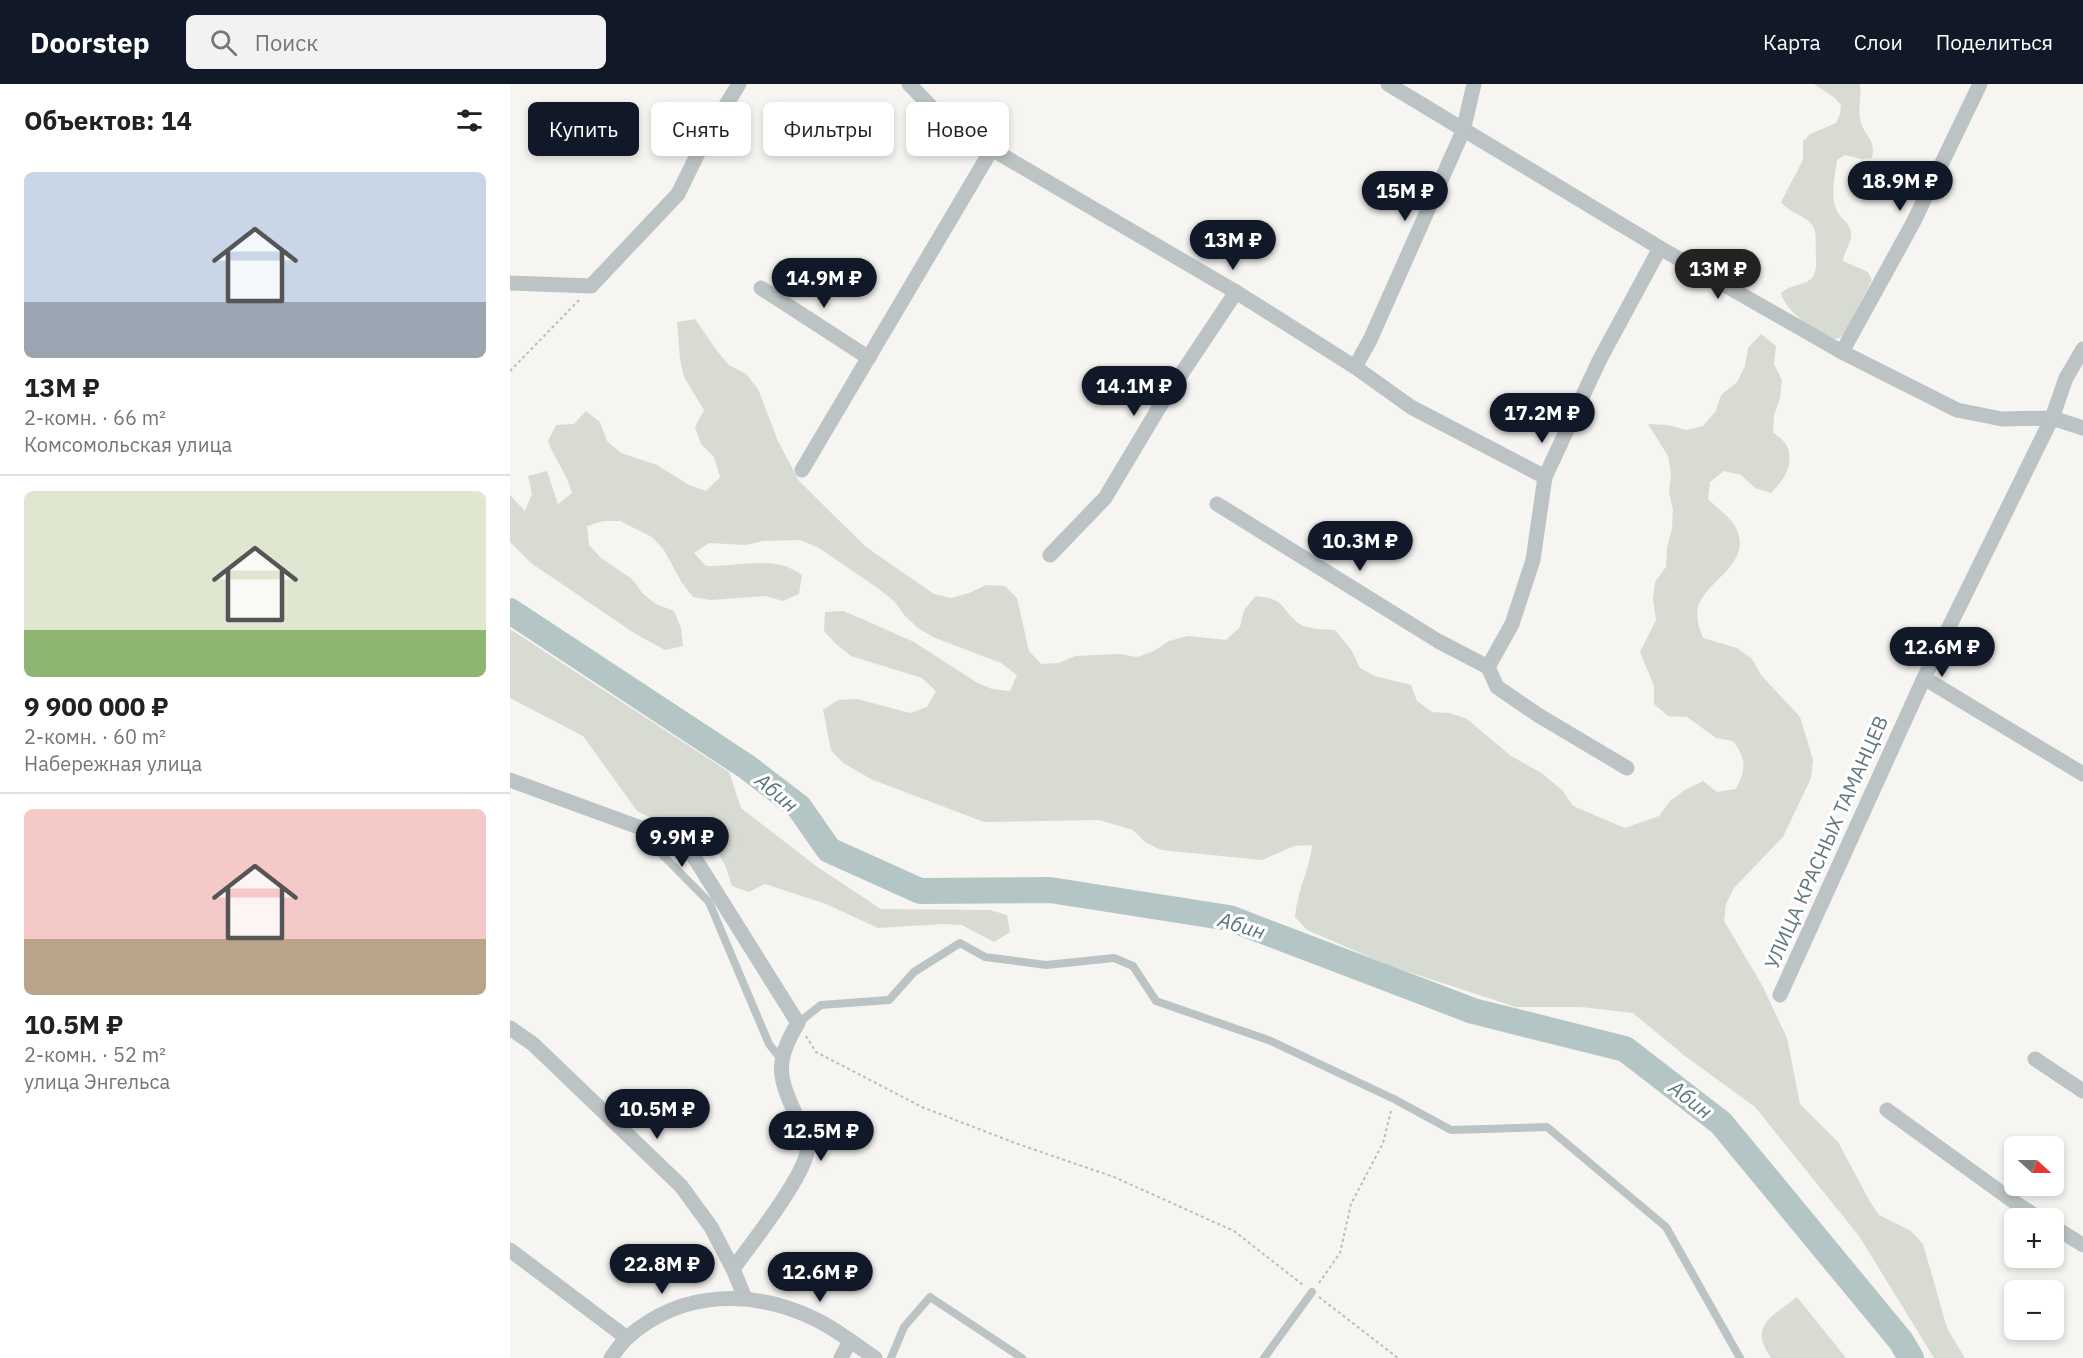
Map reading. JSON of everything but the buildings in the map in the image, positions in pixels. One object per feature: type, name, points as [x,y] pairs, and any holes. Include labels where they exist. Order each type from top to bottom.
[{"type":"street","points":[[510,283],[591,286],[678,194],[705,139],[739,84]]},
{"type":"street","points":[[909,84],[927,102]]},
{"type":"street","points":[[1388,84],[1660,248],[1842,352],[1957,410],[2002,419],[2052,418],[2083,428]]},
{"type":"street","points":[[1355,367],[1370,340],[1463,131],[1474,84]]},
{"type":"street","points":[[1842,352],[1913,223],[1980,84]]},
{"type":"street","points":[[802,470],[988,156]]},
{"type":"street","points":[[1004,156],[1236,292],[1355,367],[1412,407],[1545,477]]},
{"type":"street","points":[[1488,667],[1512,624],[1533,560],[1545,477],[1599,361],[1660,248]]},
{"type":"street","points":[[761,288],[869,358]]},
{"type":"street","points":[[1050,555],[1105,498],[1160,406],[1236,292]]},
{"type":"street","name":"УЛИЦА КРАСНЫХ ТАМАНЦЕВ","points":[[1780,995],[1924,678],[2052,418],[2066,378],[2083,349]]},
{"type":"street","points":[[1217,504],[1438,641],[1488,667],[1497,687],[1538,715],[1627,768]]},
{"type":"street","points":[[1924,678],[2083,774]]},
{"type":"street","points":[[510,780],[674,840],[694,857],[798,1023],[781,1059],[782,1085],[806,1137],[807,1153],[796,1179],[733,1269]]},
{"type":"street","points":[[510,1028],[533,1044],[681,1186],[711,1227],[745,1298]]},
{"type":"street","points":[[2035,1059],[2083,1091]]},
{"type":"street","points":[[1887,1110],[2023,1208]]},
{"type":"street","points":[[2064,1233],[2083,1245]]},
{"type":"street","points":[[510,1250],[627,1338]]},
{"type":"street","points":[[611,1358],[627,1338],[662,1312],[692,1302],[717,1298],[764,1301],[797,1311],[819,1321],[875,1358]]},
{"type":"street","points":[[841,1358],[850,1341]]},
{"type":"lane","points":[[632,824],[709,902],[769,1044],[781,1059]]},
{"type":"lane","points":[[798,1023],[820,1005],[889,1000],[914,972],[960,943],[985,957],[1046,965],[1114,958],[1133,966],[1156,1001],[1270,1041],[1394,1099],[1451,1130],[1547,1127],[1666,1227],[1740,1358]]},
{"type":"lane","points":[[1264,1358],[1312,1292]]},
{"type":"lane","points":[[891,1358],[904,1327],[930,1297],[1022,1358]]},
{"type":"path","points":[[510,371],[591,286]]},
{"type":"path","points":[[798,1023],[816,1052],[922,1107],[1015,1143],[1114,1177],[1234,1230],[1398,1358]]},
{"type":"path","points":[[1312,1292],[1340,1253],[1351,1204],[1383,1143],[1394,1099]]},
{"type":"shaded area","points":[[1814,84],[1860,84],[1861,123],[1873,147],[1872,158],[1862,159],[1845,155],[1837,160],[1833,187],[1835,207],[1851,231],[1843,261],[1868,272],[1872,280],[1844,335],[1837,339],[1821,333],[1804,322],[1789,308],[1781,293],[1811,279],[1816,268],[1816,238],[1812,224],[1781,202],[1803,160],[1803,141],[1810,134],[1836,123],[1840,114],[1841,105],[1835,98]]},
{"type":"shaded area","points":[[695,319],[729,365],[746,374],[758,389],[778,441],[799,481],[866,547],[934,594],[951,598],[986,585],[1005,586],[1017,598],[1029,651],[1041,664],[1059,663],[1075,656],[1119,654],[1137,657],[1154,651],[1169,641],[1188,636],[1226,640],[1240,627],[1244,610],[1256,596],[1273,600],[1278,602],[1298,623],[1306,627],[1335,630],[1352,651],[1360,668],[1375,676],[1411,685],[1417,701],[1432,712],[1450,713],[1467,719],[1511,756],[1543,774],[1563,791],[1573,806],[1625,828],[1659,816],[1670,801],[1703,781],[1717,792],[1736,789],[1744,765],[1741,754],[1733,741],[1716,738],[1687,717],[1668,716],[1654,704],[1654,686],[1640,652],[1656,620],[1653,600],[1655,582],[1666,567],[1673,510],[1669,492],[1671,474],[1668,456],[1648,424],[1668,425],[1686,430],[1703,426],[1716,411],[1721,395],[1737,382],[1745,366],[1748,348],[1761,334],[1776,346],[1774,364],[1782,380],[1780,398],[1774,415],[1773,432],[1787,446],[1789,466],[1780,483],[1771,493],[1755,488],[1741,475],[1724,471],[1710,482],[1708,499],[1735,526],[1739,538],[1739,549],[1729,568],[1700,602],[1697,616],[1703,638],[1737,648],[1752,659],[1761,675],[1800,717],[1813,760],[1811,778],[1783,837],[1734,888],[1726,904],[1724,921],[1762,985],[1787,1038],[1800,1104],[1838,1142],[1879,1215],[1911,1231],[1923,1244],[1947,1328],[1965,1358],[1934,1358],[1859,1236],[1755,1107],[1685,1056],[1633,1013],[1581,1007],[1516,1007],[1390,966],[1307,930],[1295,917],[1312,845],[1294,846],[1262,860],[1161,850],[1145,842],[1133,830],[1099,820],[984,822],[873,780],[843,763],[831,750],[823,710],[838,700],[857,699],[910,713],[927,707],[936,691],[922,678],[851,656],[824,631],[825,612],[843,611],[914,642],[976,682],[992,689],[1010,691],[1017,675],[1001,663],[933,637],[918,628],[894,601],[819,548],[800,540],[763,541],[746,545],[709,543],[694,553],[706,566],[776,564],[802,575],[799,594],[783,601],[765,596],[711,600],[693,597],[682,583],[664,550],[652,537],[620,521],[603,521],[587,526],[589,545],[601,558],[632,579],[643,594],[656,604],[674,611],[681,628],[683,646],[665,650],[634,633],[531,563],[510,542],[510,495],[525,511],[532,494],[528,476],[547,471],[558,504],[572,493],[548,441],[556,425],[574,424],[586,411],[600,422],[607,441],[621,453],[657,465],[689,485],[706,491],[720,477],[714,457],[701,444],[695,427],[704,410],[684,377],[680,359],[677,322]]},
{"type":"shaded area","points":[[510,629],[729,772],[741,808],[816,866],[881,909],[990,910],[1007,915],[1010,932],[994,942],[962,925],[878,928],[826,904],[765,884],[749,892],[732,886],[718,852],[637,811],[583,736],[510,698]]},
{"type":"shaded area","points":[[1797,1297],[1846,1358],[1771,1358],[1764,1347],[1763,1329],[1772,1316]]},
{"type":"waterway","name":"Абин","points":[[510,611],[747,767],[799,807],[829,850],[920,891],[1050,890],[1229,918],[1473,1011],[1625,1049],[1721,1123],[1901,1341],[1911,1358]]}]
